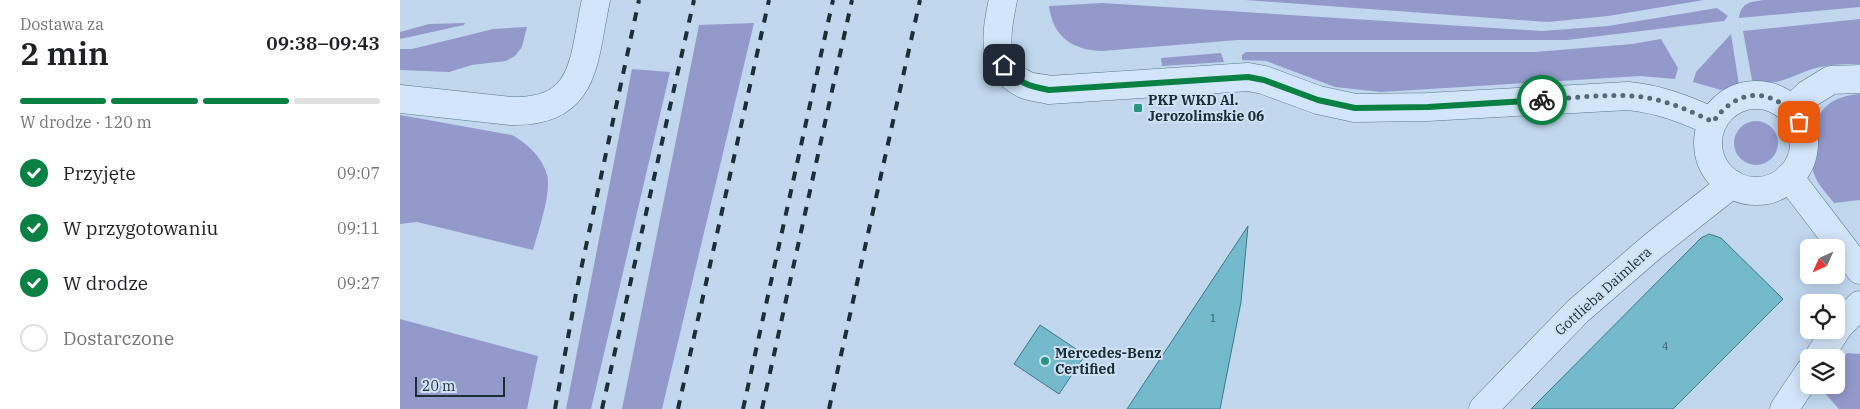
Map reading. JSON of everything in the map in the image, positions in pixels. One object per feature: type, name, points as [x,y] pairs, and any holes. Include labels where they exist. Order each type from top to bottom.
[{"type":"street","points":[[400,99],[511,111],[524,111],[550,106],[565,96],[578,79],[596,0]]},
{"type":"street","points":[[1003,0],[997,24],[996,47],[1004,65],[1014,78],[1027,85],[1049,90],[1248,77],[1264,80],[1318,100],[1355,108],[1428,107],[1628,96],[1643,97],[1677,106],[1713,122]]},
{"type":"street","points":[[1791,110],[1808,94],[1831,80],[1860,79]]},
{"type":"street","points":[[1749,95],[1764,95],[1779,100],[1791,110],[1799,122],[1804,136],[1804,144],[1798,165],[1789,177],[1777,186],[1762,190],[1747,190],[1732,184],[1721,175],[1713,164],[1709,150],[1709,136],[1713,122],[1722,109],[1734,100],[1749,95]]},
{"type":"street","points":[[1789,177],[1860,270]]},
{"type":"street","name":"Gottlieba Daimlera","points":[[1483,409],[1578,311],[1652,247],[1732,184]]},
{"type":"street","points":[[1824,349],[1839,326],[1860,305]]},
{"type":"street","points":[[1784,409],[1800,385]]},
{"type":"shaded area","points":[[1245,0],[1704,0],[1608,16],[1548,22]]},
{"type":"shaded area","points":[[1764,0],[1860,0],[1860,7],[1739,18],[1744,6],[1751,2]]},
{"type":"shaded area","points":[[1103,3],[1542,31],[1608,26],[1717,8],[1728,16],[1724,21],[1567,40],[1238,40],[1102,51],[1082,48],[1066,40],[1055,26],[1049,6]]},
{"type":"shaded area","points":[[1860,19],[1860,64],[1838,64],[1822,67],[1775,82],[1756,83],[1752,80],[1743,31]]},
{"type":"shaded area","points":[[465,23],[464,25],[400,39],[400,32],[429,24]]},
{"type":"shaded area","points":[[754,23],[662,409],[622,409],[699,25]]},
{"type":"shaded area","points":[[527,27],[522,47],[515,56],[506,61],[472,65],[449,72],[400,70],[400,49],[412,49],[493,29]]},
{"type":"shaded area","points":[[1731,34],[1739,85],[1721,90],[1693,82],[1696,72]]},
{"type":"shaded area","points":[[1661,39],[1678,68],[1675,79],[1640,76],[1381,92],[1335,87],[1266,61],[1242,60],[1242,55],[1246,52],[1535,52],[1632,44]]},
{"type":"shaded area","points":[[1221,53],[1224,62],[1162,66],[1161,58]]},
{"type":"shaded area","points":[[632,69],[670,72],[591,409],[566,409]]},
{"type":"shaded area","points":[[1860,94],[1860,200],[1834,203],[1820,186],[1813,171],[1813,147],[1816,125],[1823,109],[1830,103],[1848,96]]},
{"type":"shaded area","points":[[400,115],[512,135],[534,152],[545,169],[548,191],[533,250],[417,222],[400,224]]},
{"type":"shaded area","points":[[1756,121],[1768,125],[1774,131],[1778,143],[1774,155],[1768,161],[1756,165],[1744,161],[1738,155],[1734,143],[1738,131],[1744,125]]},
{"type":"shaded area","points":[[400,319],[538,356],[527,409],[400,409]]},
{"type":"shaded area","points":[[1847,353],[1860,354],[1860,409],[1839,409],[1826,394],[1845,394],[1845,356]]},
{"type":"building","points":[[1248,226],[1241,302],[1220,409],[1127,409]]},
{"type":"building","points":[[1709,234],[1721,238],[1783,299],[1673,409],[1531,409],[1701,238]]},
{"type":"building","points":[[1040,325],[1085,355],[1059,394],[1014,364]]},
{"type":"railway","points":[[555,409],[577,288],[639,0]]},
{"type":"railway","points":[[602,409],[694,0]]},
{"type":"railway","points":[[678,409],[769,0]]},
{"type":"railway","points":[[743,409],[833,0]]},
{"type":"railway","points":[[762,409],[852,0]]},
{"type":"railway","points":[[829,409],[920,0]]},
{"type":"way so far","points":[[1542,100],[1606,96],[1643,97],[1677,106],[1713,122],[1722,109],[1734,100],[1749,95],[1764,95],[1779,100],[1791,110],[1799,122]]},
{"type":"place","name":"PKP WKD Al. Jerozolimskie 06","points":[[1138,108]]},
{"type":"place","name":"Mercedes-Benz Certified","points":[[1045,361]]},
{"type":"route","points":[[1004,65],[1014,78],[1027,85],[1049,90],[1073,90],[1141,83],[1248,77],[1264,80],[1318,100],[1355,108],[1428,107],[1542,100]]}]
